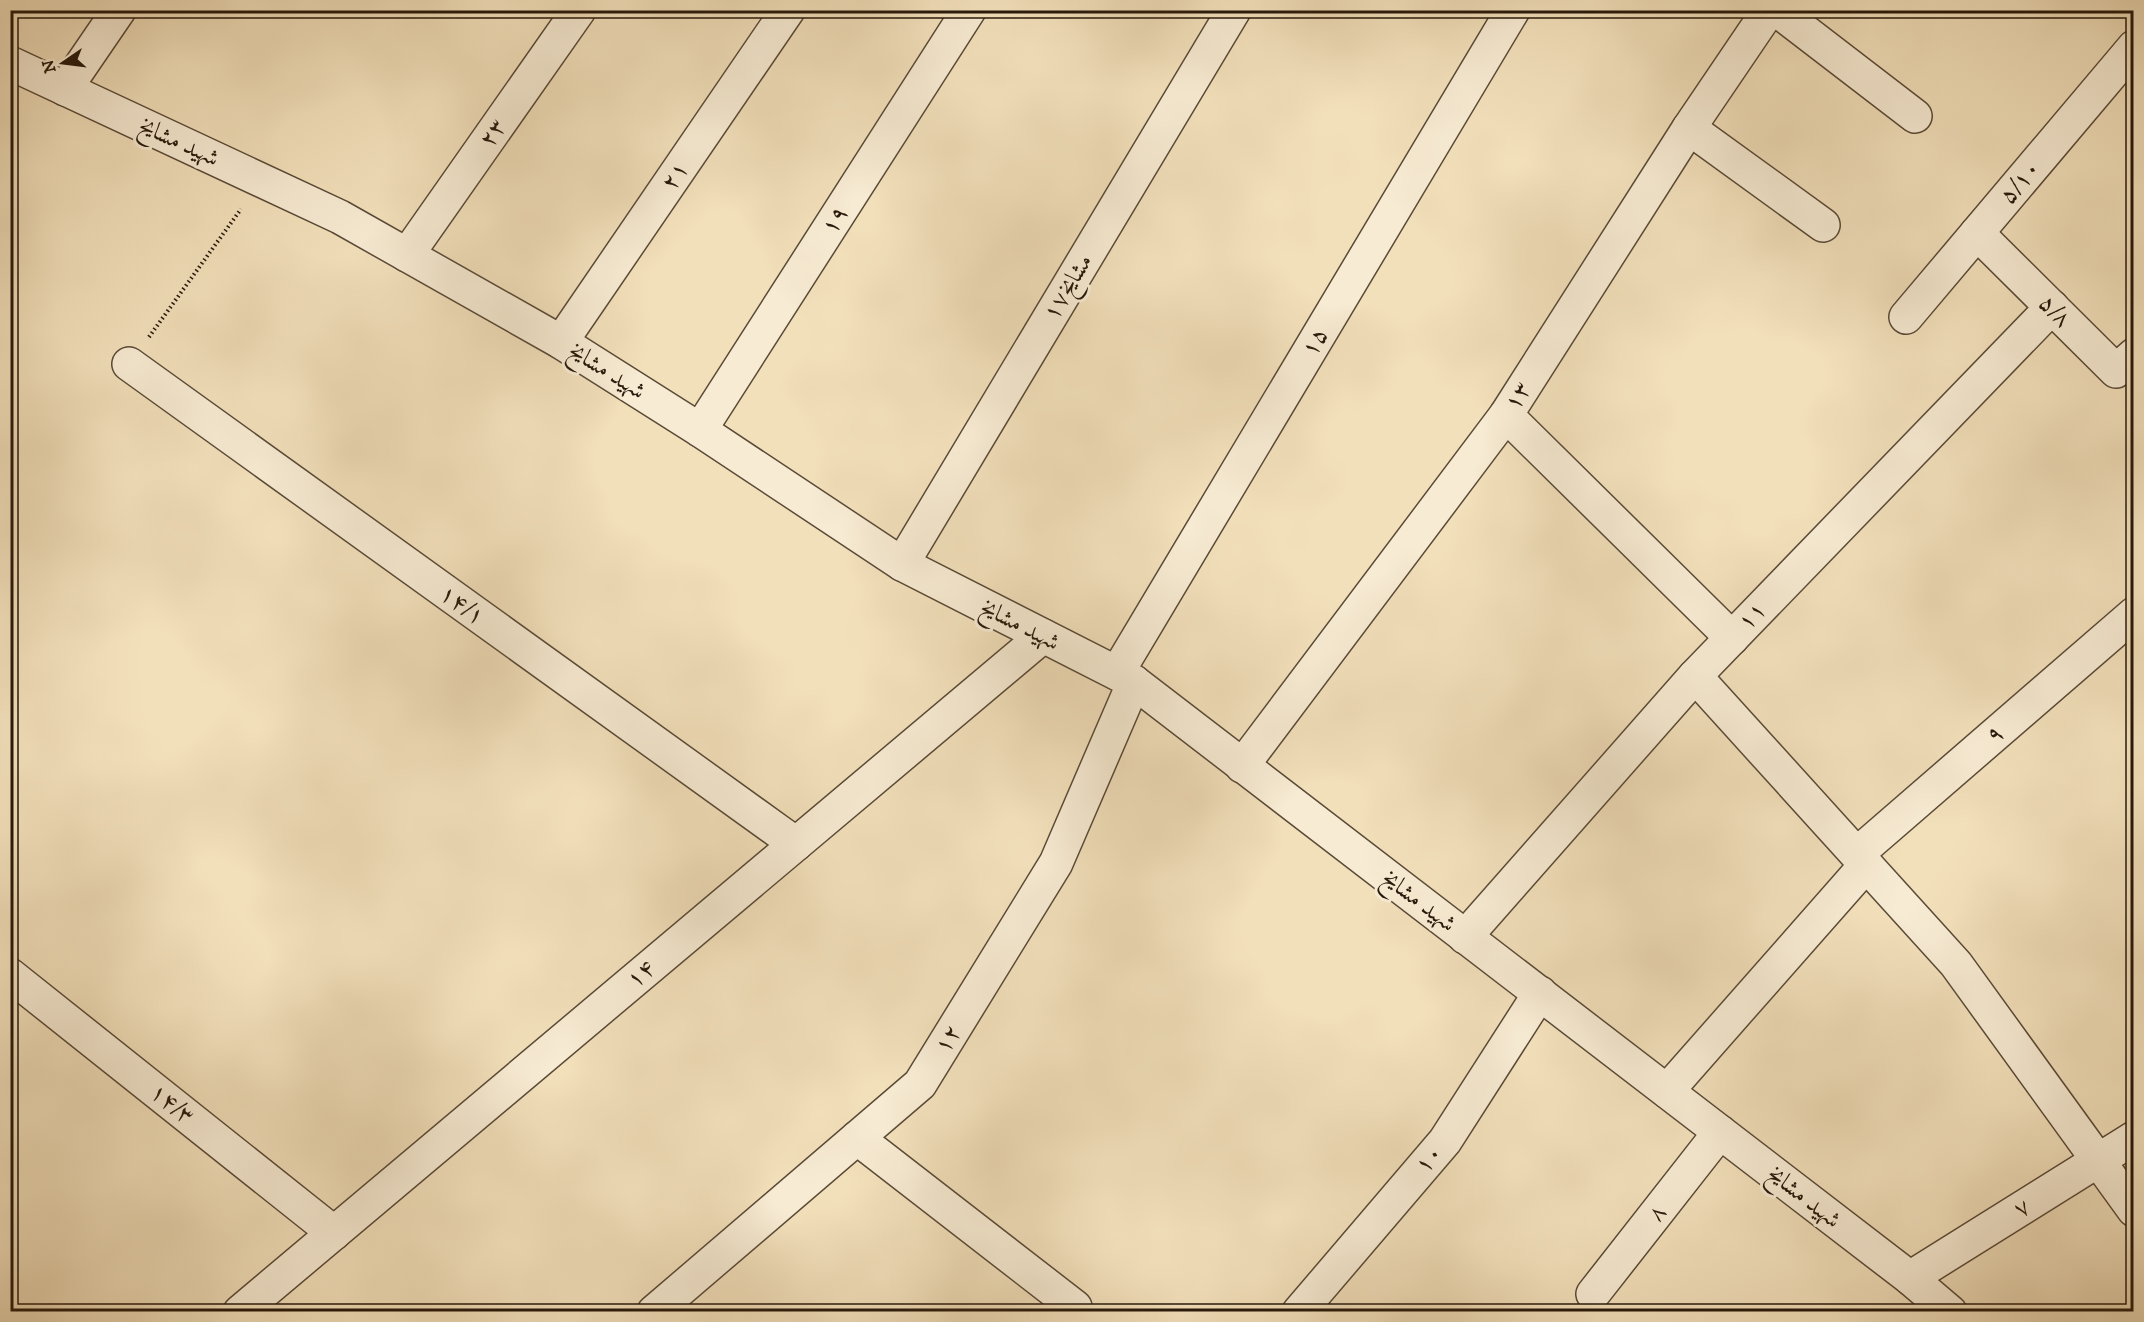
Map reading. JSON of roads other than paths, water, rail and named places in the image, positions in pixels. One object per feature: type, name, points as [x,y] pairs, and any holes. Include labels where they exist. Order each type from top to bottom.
[{"type":"street","points":[[65,89],[119,10]]},
{"type":"street","name":"۲۳","points":[[407,255],[579,10]]},
{"type":"street","name":"۲۱","points":[[561,342],[788,10]]},
{"type":"street","name":"۱۹","points":[[700,430],[969,10]]},
{"type":"street","name":"۱۷مشایخ","points":[[902,564],[1234,10]]},
{"type":"street","name":"۱۵","points":[[1125,678],[1513,10]]},
{"type":"street","name":"۱۳","points":[[1242,766],[1506,415],[1689,128],[1769,10]]},
{"type":"street","points":[[1777,10],[1915,116]]},
{"type":"street","name":"۵/۱۰","points":[[1906,317],[2133,47]]},
{"type":"street","name":"شهید مشایخ","points":[[10,63],[340,217],[561,342],[700,430],[902,564],[1125,678],[1720,1132],[1927,1299]]},
{"type":"street","points":[[1689,128],[1823,225]]},
{"type":"street","name":"۵/۸","points":[[1977,233],[2116,371],[2133,355]]},
{"type":"street","name":"۱۱","points":[[1466,937],[1695,676],[2052,307]]},
{"type":"street","name":"۱۴/۱","points":[[129,364],[796,844]]},
{"type":"street","points":[[1506,415],[1732,638]]},
{"type":"street","name":"۹","points":[[1667,1091],[1862,859],[2133,614]]},
{"type":"street","name":"۱۴","points":[[250,1308],[334,1233],[1042,636]]},
{"type":"street","points":[[1695,676],[1956,964],[2133,1210]]},
{"type":"street","name":"۱۲","points":[[654,1311],[920,1084],[1056,863],[1125,678]]},
{"type":"street","name":"۱۴/۳","points":[[10,975],[334,1233]]},
{"type":"street","name":"۱۰","points":[[1299,1311],[1445,1141],[1540,993]]},
{"type":"street","name":"۸","points":[[1593,1294],[1720,1132]]},
{"type":"street","points":[[857,1138],[1075,1307]]},
{"type":"street","name":"۷","points":[[1927,1299],[2097,1160],[2133,1138]]}]
